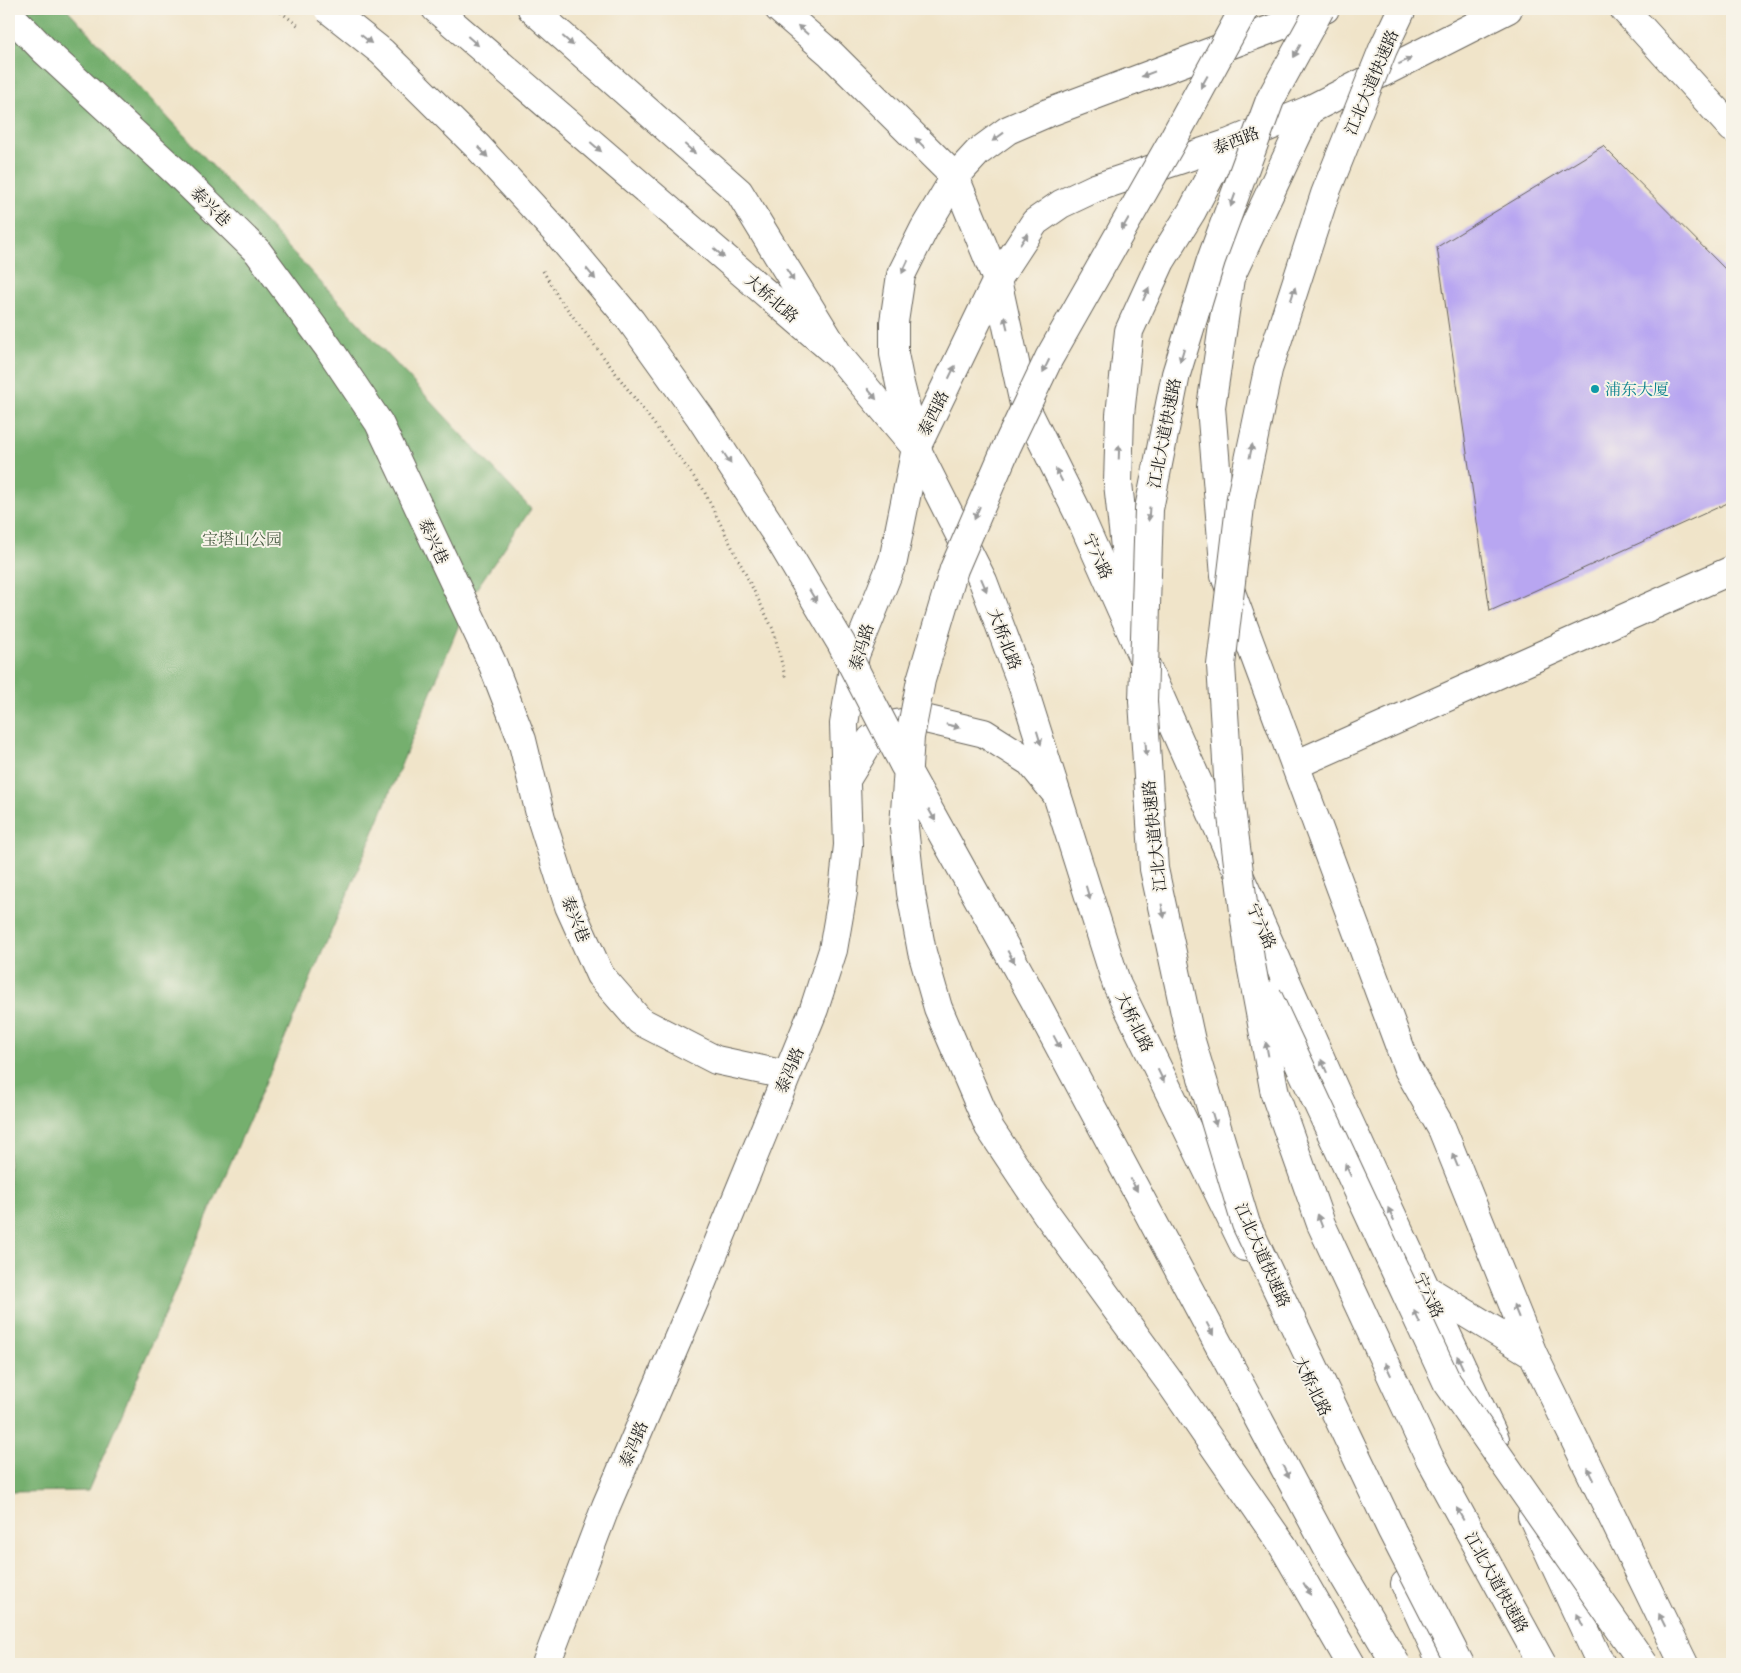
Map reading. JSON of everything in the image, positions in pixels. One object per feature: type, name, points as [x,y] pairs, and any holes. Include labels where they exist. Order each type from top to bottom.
[{"type":"main road","points":[[328,9],[382,52],[478,147],[565,242],[631,321],[700,417],[778,537],[842,643],[904,765],[1034,999],[1329,1551],[1396,1664]]},
{"type":"main road","name":"大桥北路","points":[[436,9],[840,357],[916,448],[983,582],[1023,687],[1117,985],[1336,1434],[1442,1664]]},
{"type":"main road","points":[[532,9],[739,192],[840,357]]},
{"type":"main road","points":[[779,9],[831,54],[954,177]]},
{"type":"main road","points":[[1244,9],[1170,145],[1049,358],[1003,455],[954,569],[921,680],[910,737],[904,827],[910,893],[922,952],[938,1008],[989,1127],[1046,1213],[1171,1384],[1283,1546],[1352,1664]]},
{"type":"main road","name":"江北大道快速路","points":[[1320,9],[1270,100],[1211,260],[1176,374],[1151,500],[1148,519],[1143,701],[1154,869],[1191,1041],[1246,1224],[1392,1530],[1460,1664]]},
{"type":"main road","name":"泰西路","points":[[916,448],[896,362],[894,322],[901,275],[924,229],[954,177],[978,152],[1008,130],[1152,73],[1325,9]]},
{"type":"main road","name":"江北大道快速路","points":[[1402,9],[1383,49],[1325,194],[1268,370],[1242,498],[1221,665],[1229,792],[1250,959],[1275,1094],[1321,1224],[1430,1459],[1542,1664]]},
{"type":"main road","name":"泰西路","points":[[916,448],[997,280],[1035,222],[1061,204],[1095,188],[1227,144],[1309,110],[1508,9]]},
{"type":"main road","points":[[1624,9],[1732,128]]},
{"type":"main road","name":"泰兴巷","points":[[9,14],[45,51],[177,173],[258,252],[328,347],[379,423],[493,664],[522,740],[541,818],[569,906],[600,975],[640,1021],[716,1060],[786,1075]]},
{"type":"main road","points":[[1309,110],[1230,278],[1211,407],[1225,576],[1408,1069],[1442,1128],[1533,1354],[1684,1664]]},
{"type":"main road","points":[[1135,640],[1118,483],[1120,415],[1129,331],[1161,261],[1192,211],[1227,144]]},
{"type":"main road","name":"宁六路","points":[[954,177],[997,280],[1024,404],[1081,519],[1340,1102],[1601,1664]]},
{"type":"main road","name":"泰冯路","points":[[546,1664],[606,1506],[696,1297],[814,1009],[833,950],[843,892],[848,845],[844,724],[855,655],[893,561],[916,448]]},
{"type":"main road","points":[[1295,765],[1732,570]]},
{"type":"main road","points":[[846,780],[870,738],[896,724],[925,719],[984,733],[1030,762],[1057,795]]},
{"type":"main road","points":[[1250,959],[1447,1382],[1644,1664]]},
{"type":"main road","points":[[1426,1289],[1533,1354]]},
{"type":"path","points":[[277,9],[300,28]]},
{"type":"path","points":[[540,265],[559,298],[703,489],[774,629],[786,680]]},
{"type":"green space","name":"宝塔山公园","points":[[9,9],[67,9],[531,509],[470,598],[354,879],[88,1491],[9,1492]]},
{"type":"building","name":"浦东大厦","points":[[1603,146],[1732,276],[1732,501],[1490,611],[1437,247]]},
{"type":"place","name":"浦东大厦","points":[[1595,389]]}]
